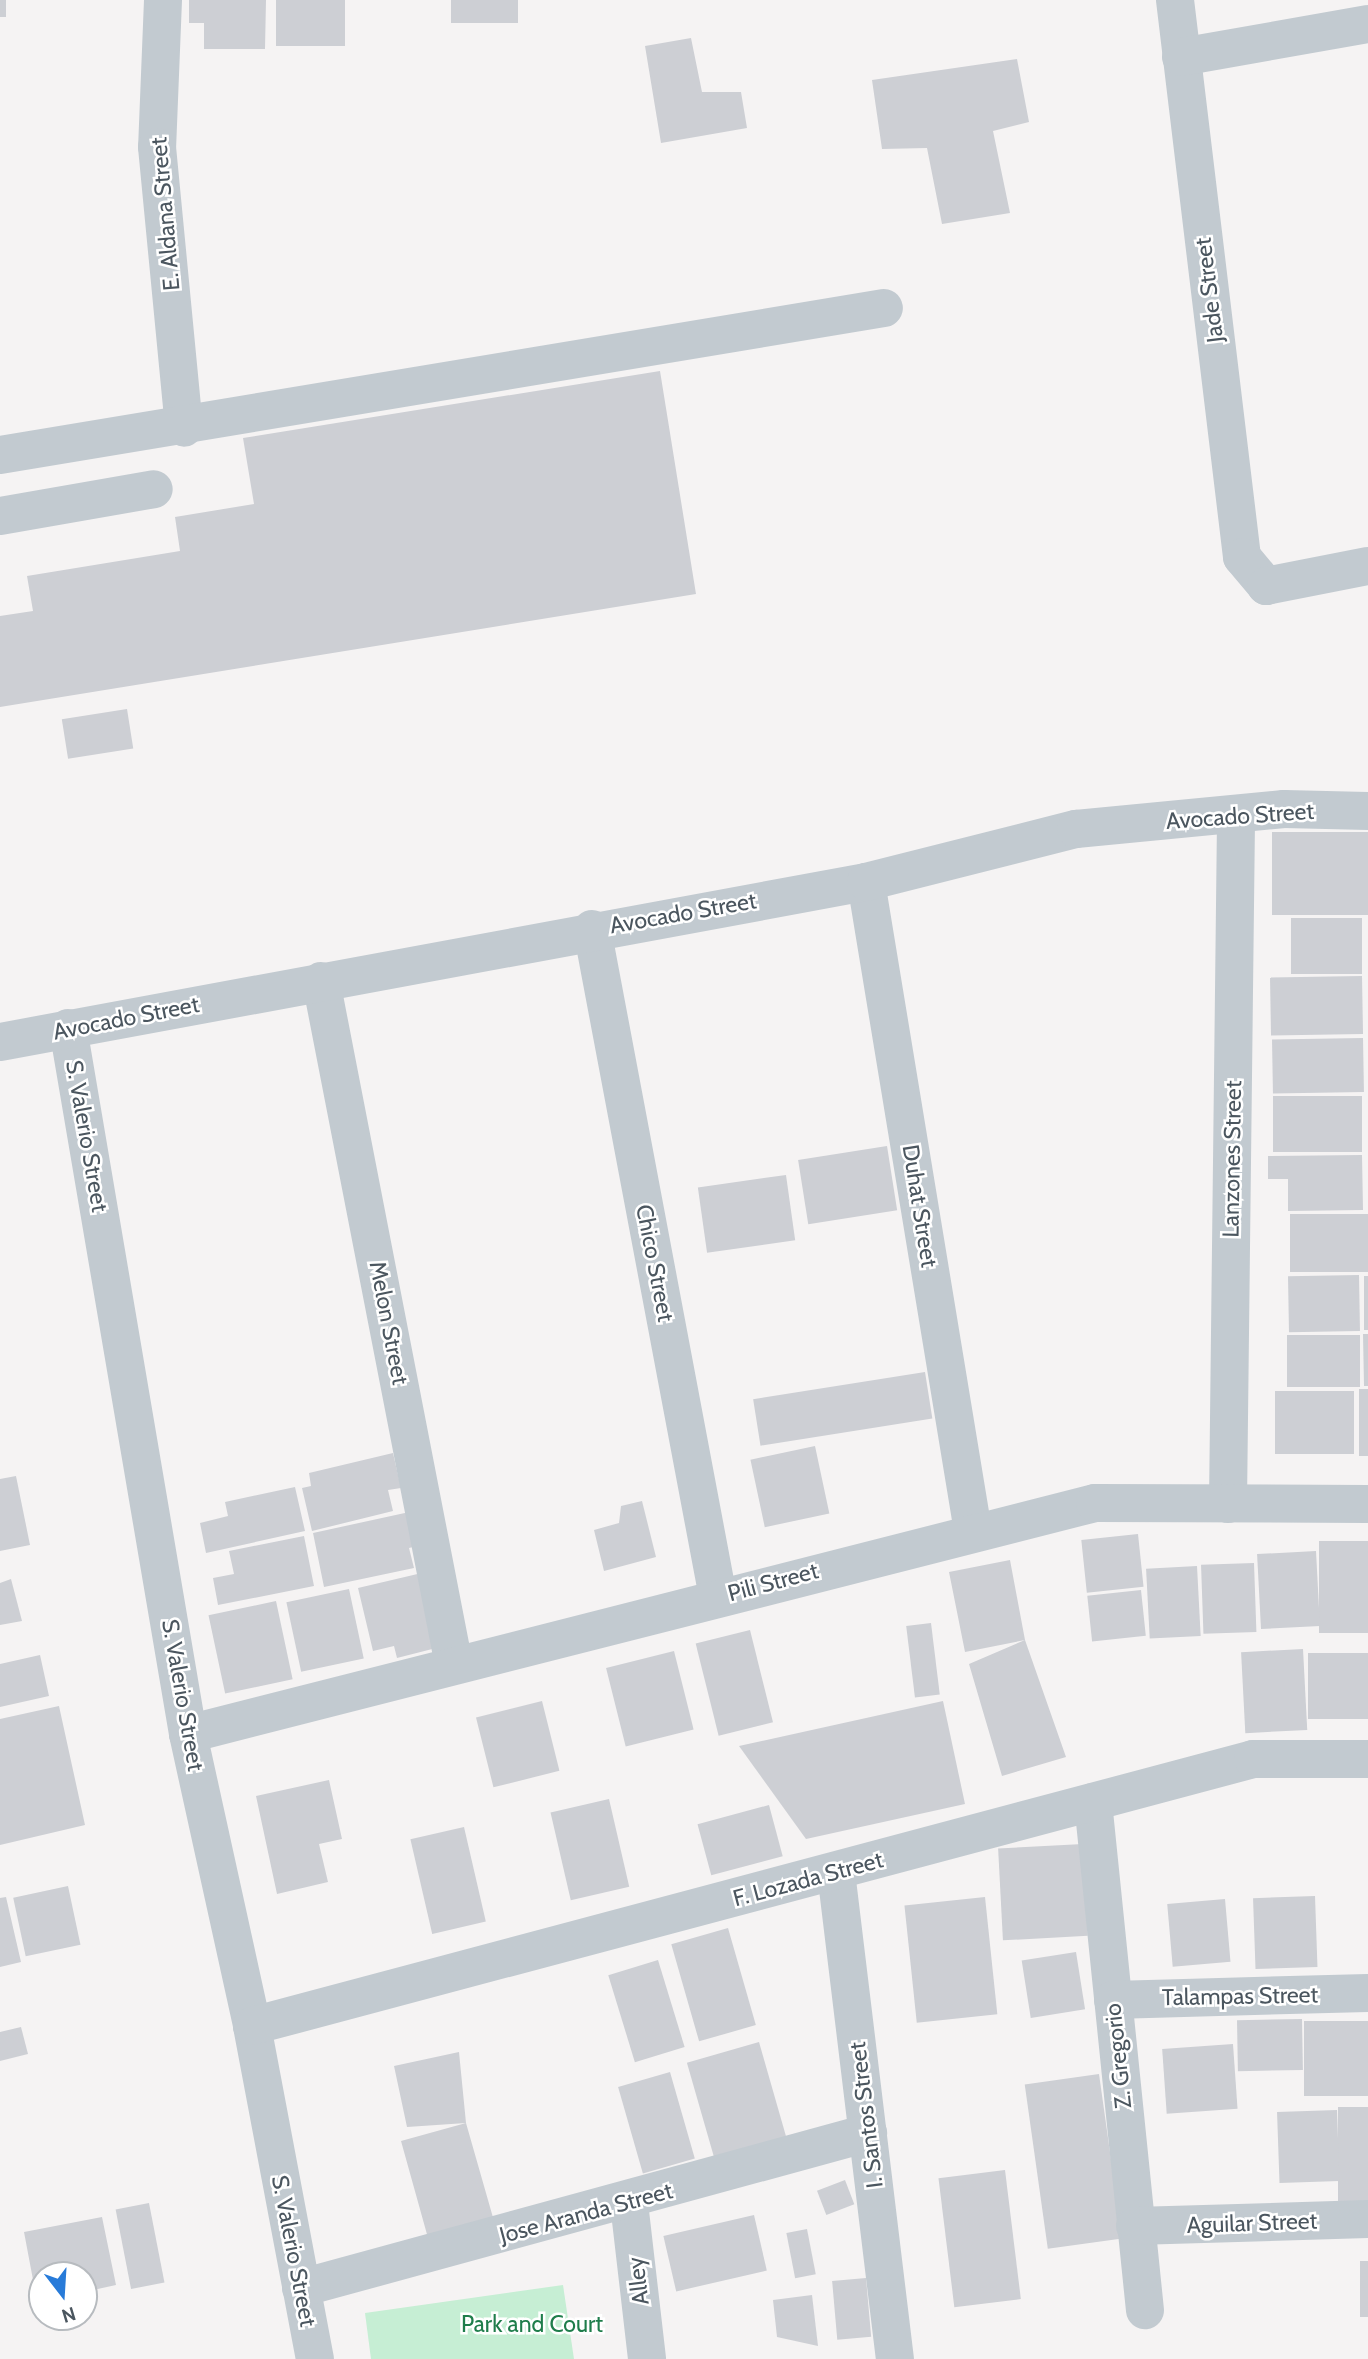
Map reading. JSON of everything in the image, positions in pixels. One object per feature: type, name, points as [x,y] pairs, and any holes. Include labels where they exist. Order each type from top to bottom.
[{"type":"street","name":"E. Aldana Street","points":[[163,0],[157,146],[184,428]]},
{"type":"street","name":"Jade Street","points":[[1175,0],[1242,557],[1266,586],[1368,566]]},
{"type":"street","points":[[1181,57],[1368,24]]},
{"type":"street","points":[[0,455],[184,428],[884,307]]},
{"type":"street","points":[[0,516],[153,489]]},
{"type":"street","name":"Avocado Street","points":[[0,1042],[592,929],[866,882],[1076,829],[1284,809],[1368,811]]},
{"type":"street","name":"Lanzones Street","points":[[1227,1504],[1236,815]]},
{"type":"street","name":"Duhat Street","points":[[866,882],[973,1531]]},
{"type":"street","name":"Chico Street","points":[[592,929],[718,1597]]},
{"type":"street","name":"Melon Street","points":[[321,981],[454,1665]]},
{"type":"street","name":"S. Valerio Street","points":[[68,1028],[188,1734],[252,2026],[315,2359]]},
{"type":"street","name":"Pili Street","points":[[188,1734],[973,1531],[1095,1503],[1368,1504]]},
{"type":"street","name":"F. Lozada Street","points":[[252,2026],[1253,1759],[1368,1759]]},
{"type":"street","name":"Z. Gregorio","points":[[1093,1802],[1145,2310]]},
{"type":"street","name":"I. Santos Street","points":[[836,1872],[895,2359]]},
{"type":"street","name":"Talampas Street","points":[[1113,2000],[1368,1993]]},
{"type":"street","name":"Jose Aranda Street","points":[[301,2288],[629,2203],[869,2133]]},
{"type":"street","name":"Alley","points":[[629,2203],[647,2359]]},
{"type":"street","name":"Aguilar Street","points":[[1135,2226],[1368,2219]]},
{"type":"green space","name":"Park and Court","points":[[563,2285],[574,2359],[371,2359],[365,2313]]},
{"type":"building","points":[[0,0],[6,0],[6,17],[0,17]]},
{"type":"building","points":[[189,0],[266,0],[265,49],[204,49],[204,23],[189,23]]},
{"type":"building","points":[[276,0],[345,0],[345,46],[276,46]]},
{"type":"building","points":[[451,0],[518,0],[518,23],[451,23]]},
{"type":"building","points":[[691,38],[702,92],[741,92],[747,128],[661,143],[645,46]]},
{"type":"building","points":[[1017,59],[1029,122],[993,131],[1010,213],[942,224],[927,148],[882,149],[872,80]]},
{"type":"building","points":[[660,371],[696,594],[0,707],[0,616],[33,611],[27,576],[180,551],[175,517],[254,504],[243,438]]},
{"type":"building","points":[[127,709],[133,749],[68,759],[62,719]]},
{"type":"building","points":[[1272,832],[1368,832],[1368,915],[1272,915]]},
{"type":"building","points":[[1291,918],[1362,918],[1362,974],[1291,974]]},
{"type":"building","points":[[1362,976],[1363,1034],[1271,1036],[1270,978]]},
{"type":"building","points":[[1363,1038],[1364,1092],[1273,1094],[1272,1040]]},
{"type":"building","points":[[1273,1096],[1362,1096],[1362,1152],[1273,1152]]},
{"type":"building","points":[[887,1146],[897,1210],[808,1224],[798,1160]]},
{"type":"building","points":[[1362,1155],[1363,1210],[1288,1211],[1288,1179],[1268,1179],[1268,1156]]},
{"type":"building","points":[[786,1175],[795,1240],[707,1253],[698,1187]]},
{"type":"building","points":[[1290,1214],[1368,1214],[1368,1272],[1290,1272]]},
{"type":"building","points":[[1359,1275],[1360,1331],[1289,1332],[1288,1276]]},
{"type":"building","points":[[1364,1276],[1368,1276],[1368,1330],[1364,1330]]},
{"type":"building","points":[[1363,1334],[1368,1334],[1368,1386],[1364,1386]]},
{"type":"building","points":[[1287,1335],[1360,1335],[1360,1387],[1287,1387]]},
{"type":"building","points":[[925,1372],[932,1418],[760,1446],[753,1399]]},
{"type":"building","points":[[1359,1389],[1368,1389],[1368,1456],[1359,1456]]},
{"type":"building","points":[[1275,1391],[1354,1391],[1354,1454],[1275,1454]]},
{"type":"building","points":[[815,1446],[829,1513],[765,1527],[750,1460]]},
{"type":"building","points":[[393,1453],[401,1488],[388,1490],[393,1511],[312,1531],[302,1488],[311,1486],[309,1473]]},
{"type":"building","points":[[16,1476],[30,1545],[0,1551],[0,1479]]},
{"type":"building","points":[[295,1487],[305,1531],[206,1553],[200,1523],[228,1516],[225,1502]]},
{"type":"building","points":[[642,1501],[656,1557],[604,1571],[594,1530],[619,1523],[621,1506]]},
{"type":"building","points":[[414,1511],[421,1545],[409,1548],[414,1568],[324,1587],[313,1533]]},
{"type":"building","points":[[1138,1534],[1144,1587],[1087,1593],[1081,1540]]},
{"type":"building","points":[[304,1536],[314,1586],[218,1605],[213,1578],[234,1574],[229,1551]]},
{"type":"building","points":[[1319,1541],[1368,1541],[1368,1633],[1319,1633]]},
{"type":"building","points":[[1316,1551],[1320,1626],[1261,1629],[1257,1554]]},
{"type":"building","points":[[1010,1560],[1025,1640],[965,1652],[949,1572]]},
{"type":"building","points":[[1254,1563],[1256,1632],[1203,1634],[1201,1565]]},
{"type":"building","points":[[1197,1566],[1201,1636],[1150,1639],[1146,1569]]},
{"type":"building","points":[[426,1572],[444,1646],[397,1658],[394,1646],[373,1651],[358,1588]]},
{"type":"building","points":[[11,1579],[22,1621],[0,1625],[0,1583]]},
{"type":"building","points":[[349,1589],[364,1658],[301,1672],[286,1602]]},
{"type":"building","points":[[1141,1590],[1146,1636],[1092,1641],[1087,1596]]},
{"type":"building","points":[[276,1601],[293,1679],[225,1694],[209,1615]]},
{"type":"building","points":[[931,1623],[940,1694],[915,1698],[906,1626]]},
{"type":"building","points":[[750,1630],[773,1722],[719,1736],[696,1644]]},
{"type":"building","points":[[1025,1640],[1066,1757],[1002,1776],[969,1664]]},
{"type":"building","points":[[1303,1649],[1307,1730],[1245,1733],[1241,1652]]},
{"type":"building","points":[[674,1651],[694,1730],[626,1747],[606,1668]]},
{"type":"building","points":[[1308,1653],[1368,1653],[1368,1719],[1308,1719]]},
{"type":"building","points":[[40,1655],[49,1696],[0,1707],[0,1664]]},
{"type":"building","points":[[542,1701],[559,1771],[493,1787],[476,1717]]},
{"type":"building","points":[[943,1701],[965,1804],[806,1839],[739,1746]]},
{"type":"building","points":[[59,1706],[85,1825],[0,1845],[0,1719]]},
{"type":"building","points":[[329,1780],[342,1839],[319,1844],[328,1882],[277,1894],[256,1796]]},
{"type":"building","points":[[609,1799],[629,1887],[571,1900],[551,1812]]},
{"type":"building","points":[[769,1805],[783,1856],[711,1875],[698,1824]]},
{"type":"building","points":[[464,1827],[486,1922],[432,1934],[410,1839]]},
{"type":"building","points":[[1083,1844],[1088,1936],[1003,1940],[998,1848]]},
{"type":"building","points":[[68,1886],[80,1945],[26,1956],[13,1898]]},
{"type":"building","points":[[1315,1896],[1317,1967],[1256,1969],[1253,1898]]},
{"type":"building","points":[[6,1897],[21,1962],[0,1967],[0,1898]]},
{"type":"building","points":[[985,1897],[997,2014],[917,2023],[904,1905]]},
{"type":"building","points":[[1225,1899],[1230,1962],[1173,1967],[1167,1904]]},
{"type":"building","points":[[728,1928],[756,2025],[699,2041],[671,1944]]},
{"type":"building","points":[[1076,1952],[1085,2009],[1031,2018],[1022,1961]]},
{"type":"building","points":[[658,1960],[685,2047],[635,2062],[608,1975]]},
{"type":"building","points":[[1302,2019],[1303,2070],[1238,2071],[1237,2020]]},
{"type":"building","points":[[1304,2021],[1368,2021],[1368,2096],[1304,2096]]},
{"type":"building","points":[[21,2027],[28,2054],[0,2061],[0,2032]]},
{"type":"building","points":[[759,2042],[786,2137],[714,2158],[687,2063]]},
{"type":"building","points":[[1233,2044],[1238,2109],[1167,2114],[1162,2049]]},
{"type":"building","points":[[459,2052],[466,2123],[407,2127],[394,2066]]},
{"type":"building","points":[[670,2072],[695,2159],[643,2173],[618,2087]]},
{"type":"building","points":[[1099,2074],[1122,2238],[1048,2249],[1025,2084]]},
{"type":"building","points":[[1338,2107],[1368,2107],[1368,2202],[1338,2202]]},
{"type":"building","points":[[1337,2110],[1339,2181],[1280,2183],[1277,2112]]},
{"type":"building","points":[[466,2123],[494,2221],[428,2238],[401,2141]]},
{"type":"building","points":[[1005,2170],[1021,2299],[954,2307],[938,2178]]},
{"type":"building","points":[[845,2180],[854,2204],[826,2215],[817,2191]]},
{"type":"building","points":[[149,2203],[164,2283],[131,2289],[116,2209]]},
{"type":"building","points":[[754,2215],[767,2271],[676,2291],[663,2236]]},
{"type":"building","points":[[102,2217],[116,2285],[98,2289],[98,2261],[29,2261],[24,2232]]},
{"type":"building","points":[[807,2229],[816,2274],[795,2278],[786,2233]]},
{"type":"building","points":[[1360,2261],[1368,2261],[1368,2317],[1360,2317]]},
{"type":"building","points":[[866,2278],[871,2337],[837,2340],[832,2281]]},
{"type":"building","points":[[812,2295],[818,2346],[777,2337],[773,2300]]}]
